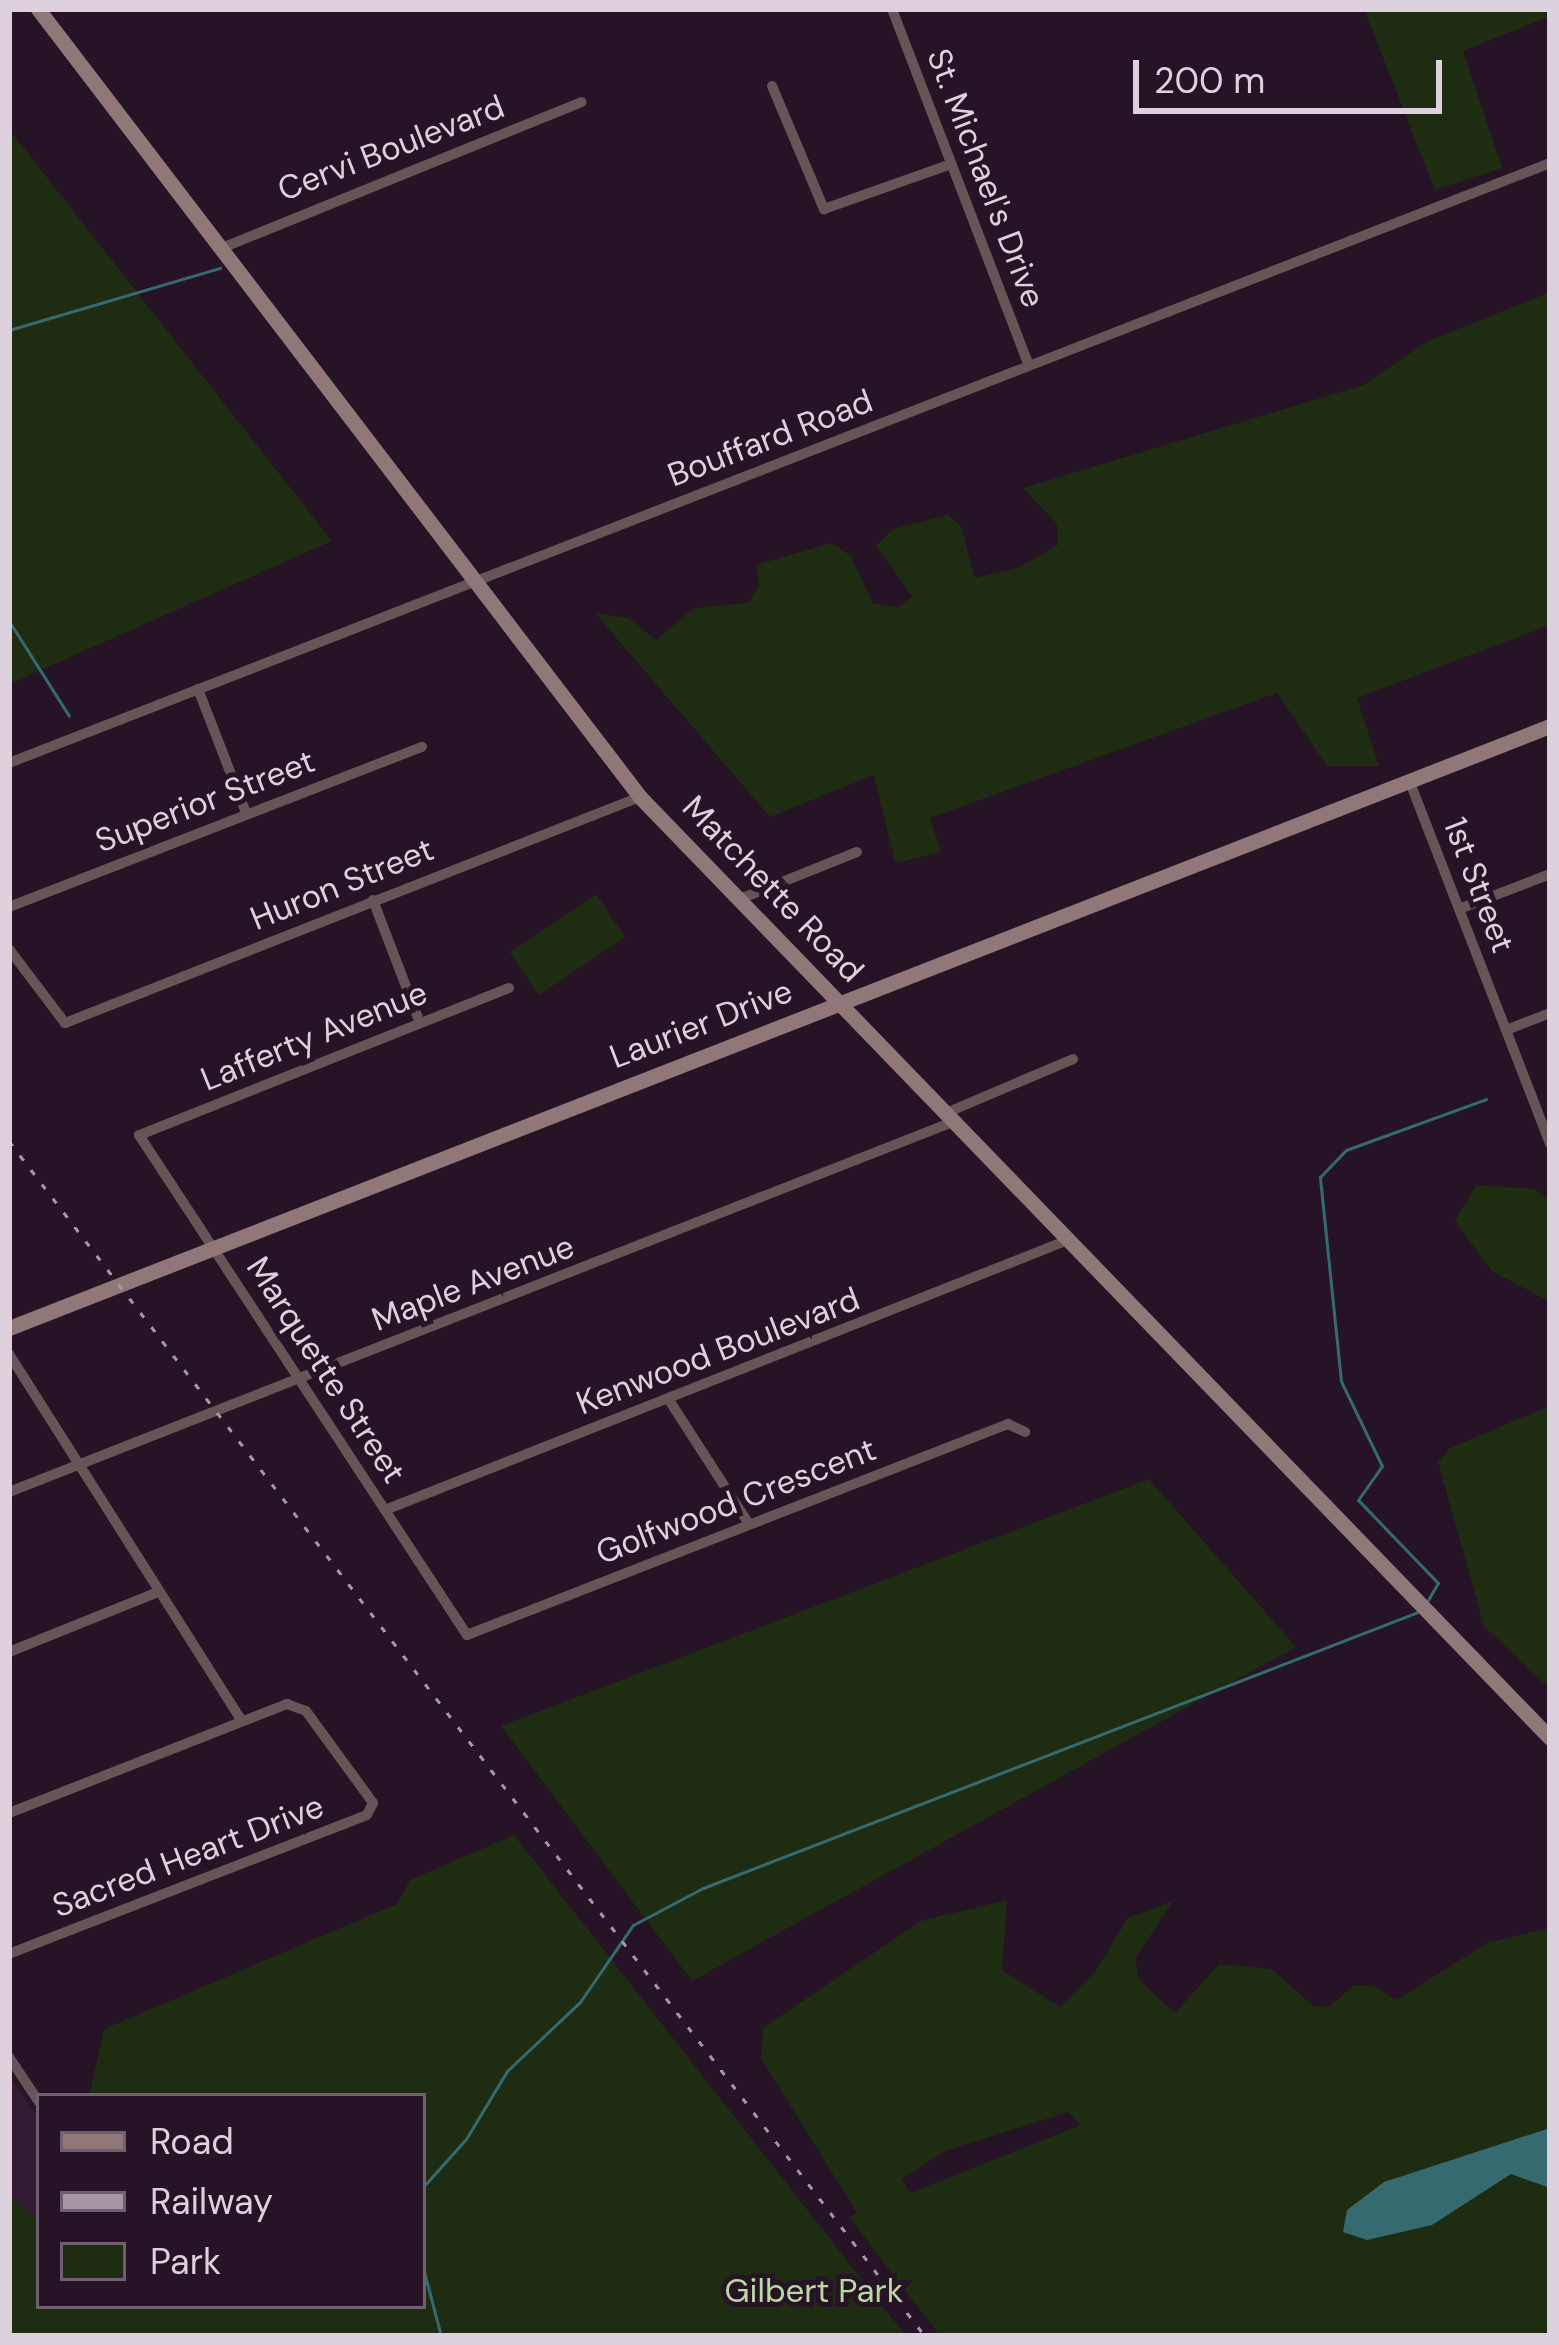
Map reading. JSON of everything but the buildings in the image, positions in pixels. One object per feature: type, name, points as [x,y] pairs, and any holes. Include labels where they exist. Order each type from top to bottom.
[{"type":"street","name":"Matchette Road","points":[[38,9],[640,797],[1550,1738]]},
{"type":"street","name":"St. Michael's Drive","points":[[892,9],[1029,366]]},
{"type":"street","points":[[772,86],[824,208],[951,164]]},
{"type":"street","name":"Cervi Boulevard","points":[[222,248],[581,102]]},
{"type":"street","name":"Bouffard Road","points":[[9,764],[1550,163]]},
{"type":"street","points":[[198,689],[246,813]]},
{"type":"street","name":"Laurier Drive","points":[[9,1328],[1550,726]]},
{"type":"street","name":"Superior Street","points":[[9,908],[422,747]]},
{"type":"street","name":"1st Street","points":[[1409,780],[1550,1144]]},
{"type":"street","name":"Huron Street","points":[[9,949],[65,1023],[640,797]]},
{"type":"street","points":[[740,899],[857,852]]},
{"type":"street","points":[[1460,909],[1550,874]]},
{"type":"street","points":[[373,900],[420,1023]]},
{"type":"street","name":"Lafferty Avenue","points":[[140,1135],[509,988]]},
{"type":"street","points":[[1506,1030],[1550,1013]]},
{"type":"street","name":"Maple Avenue","points":[[9,1492],[950,1117],[1072,1059]]},
{"type":"street","name":"Marquette Street","points":[[140,1135],[467,1635]]},
{"type":"street","name":"Kenwood Boulevard","points":[[385,1510],[1068,1240]]},
{"type":"street","points":[[9,1354],[241,1720],[9,1813]]},
{"type":"street","points":[[669,1400],[748,1523]]},
{"type":"street","name":"Golfwood Crescent","points":[[467,1635],[1008,1424],[1024,1432]]},
{"type":"street","points":[[9,1652],[158,1592]]},
{"type":"street","name":"Sacred Heart Drive","points":[[9,1954],[367,1815],[371,1797],[306,1711],[286,1704],[241,1720]]},
{"type":"street","points":[[9,2056],[36,2097]]},
{"type":"shaded area","points":[[9,2076],[36,2114],[36,2222],[9,2195]]},
{"type":"shaded area","points":[[1550,2128],[1550,2188],[1511,2174],[1432,2225],[1367,2240],[1343,2232],[1347,2210],[1384,2182]]},
{"type":"green space","points":[[1364,9],[1550,9],[1550,16],[1463,51],[1502,168],[1435,190]]},
{"type":"green space","points":[[9,129],[332,541],[9,684]]},
{"type":"green space","points":[[1550,292],[1550,625],[1357,698],[1379,766],[1327,766],[1277,693],[930,818],[941,852],[895,863],[874,775],[770,817],[595,613],[628,618],[656,640],[694,608],[748,603],[759,586],[756,565],[831,543],[851,556],[873,604],[899,607],[912,596],[876,546],[893,529],[948,515],[961,526],[975,578],[1017,568],[1058,545],[1057,524],[1023,488],[1364,385],[1428,341]]},
{"type":"green space","points":[[596,894],[625,937],[539,995],[510,952]]},
{"type":"green space","points":[[1476,1185],[1535,1189],[1550,1200],[1550,1302],[1492,1271],[1455,1221]]},
{"type":"green space","points":[[1550,1406],[1550,1689],[1484,1626],[1438,1462],[1450,1448]]},
{"type":"green space","points":[[1149,1479],[1296,1647],[692,1981],[501,1726]]},
{"type":"green space","name":"Gilbert Park","points":[[514,1835],[906,2336],[9,2336],[9,2195],[36,2218],[36,2309],[426,2309],[426,2093],[90,2093],[104,2029],[397,1904],[410,1880]]},
{"type":"green space","points":[[1007,1900],[1002,1970],[1060,2007],[1095,1972],[1128,1918],[1173,1901],[1135,1959],[1139,1980],[1175,2013],[1219,1964],[1272,1969],[1313,2006],[1329,2007],[1353,1986],[1373,1986],[1397,2000],[1487,1943],[1550,1928],[1550,2336],[940,2336],[849,2217],[857,2213],[761,2058],[763,2028],[921,1921]],"holes":[[[1068,2112],[1081,2125],[910,2193],[902,2179],[945,2151]]]},
{"type":"waterway","points":[[9,330],[220,268]]},
{"type":"waterway","points":[[9,621],[69,716]]},
{"type":"waterway","points":[[1428,1600],[1438,1583],[1358,1500],[1382,1466],[1341,1381],[1320,1177],[1346,1150],[1486,1099]]},
{"type":"waterway","points":[[426,2184],[466,2139],[507,2071],[580,2002],[633,1925],[703,1888],[1418,1612]]},
{"type":"waterway","points":[[426,2279],[441,2336]]},
{"type":"railway","points":[[9,1141],[925,2336]]}]
